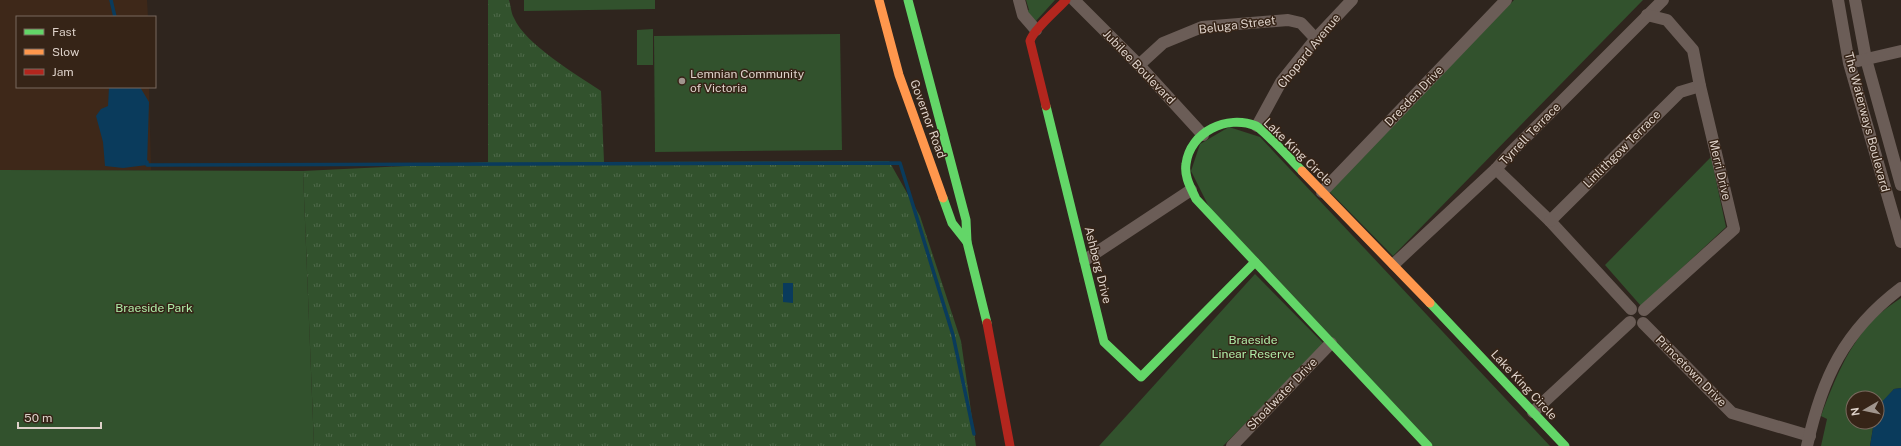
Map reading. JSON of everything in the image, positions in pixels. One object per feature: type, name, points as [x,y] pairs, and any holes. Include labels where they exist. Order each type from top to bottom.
[{"type":"street","name":"Governor Road","points":[[878,0],[899,75],[952,223],[967,242]]},
{"type":"street","name":"Governor Road","points":[[908,0],[966,220],[967,242],[991,340],[1010,446]]},
{"type":"street","points":[[1019,0],[1023,15],[1036,30],[1052,16],[1066,0]]},
{"type":"street","name":"Jubilee Boulevard","points":[[1074,0],[1139,65],[1203,135]]},
{"type":"street","name":"Chopard Avenue","points":[[1257,126],[1281,82],[1316,39],[1352,0]]},
{"type":"street","name":"Dresden Drive","points":[[1322,192],[1506,0]]},
{"type":"street","name":"Tyrrell Terrace","points":[[1394,264],[1496,169],[1511,152],[1663,0]]},
{"type":"street","name":"The Waterways Boulevard","points":[[1838,0],[1849,63],[1901,242]]},
{"type":"street","name":"The Waterways Boulevard","points":[[1855,0],[1866,59],[1901,185]]},
{"type":"street","name":"Merri Drive","points":[[1644,310],[1734,229],[1700,86],[1693,50],[1667,20],[1647,15]]},
{"type":"street","name":"Beluga Street","points":[[1139,65],[1163,43],[1202,27],[1288,20],[1301,23],[1316,39]]},
{"type":"street","name":"Ashberg Drive","points":[[1036,30],[1030,38],[1031,46],[1104,342],[1141,377],[1255,262]]},
{"type":"street","points":[[1849,63],[1901,51]]},
{"type":"street","name":"Linlithgow Terrace","points":[[1550,221],[1680,92],[1700,86]]},
{"type":"street","name":"Lake King Circle","points":[[1428,446],[1204,210],[1191,190],[1185,172],[1189,151],[1204,133],[1223,124],[1241,123],[1257,126],[1394,264],[1565,446]]},
{"type":"street","points":[[1496,169],[1550,221],[1631,309]]},
{"type":"street","points":[[1084,260],[1191,190]]},
{"type":"street","points":[[1808,441],[1815,409],[1822,389],[1846,344],[1872,312],[1901,288]]},
{"type":"street","points":[[1637,307],[1644,310],[1646,317],[1644,323],[1636,326],[1630,322],[1628,314],[1631,309],[1637,307]]},
{"type":"street","points":[[1533,412],[1630,322]]},
{"type":"street","name":"Princetown Drive","points":[[1644,323],[1732,413],[1808,441]]},
{"type":"street","name":"Shoalwater Drive","points":[[1234,445],[1331,343]]},
{"type":"shaded area","points":[[0,0],[147,0],[148,16],[16,16],[16,88],[149,88],[151,170],[0,170]]},
{"type":"green space","points":[[488,0],[509,0],[514,18],[529,38],[566,68],[601,91],[604,162],[889,161],[920,216],[961,341],[976,446],[314,446],[303,171],[488,162]]},
{"type":"green space","points":[[524,0],[655,0],[655,9],[524,11]]},
{"type":"green space","points":[[1026,0],[1055,0],[1036,21],[1025,11],[1029,10]]},
{"type":"green space","points":[[1514,0],[1643,0],[1393,256],[1329,191]]},
{"type":"green space","points":[[653,29],[653,65],[637,65],[637,30]]},
{"type":"green space","points":[[840,34],[842,150],[655,152],[654,36]]},
{"type":"green space","points":[[1229,127],[1260,137],[1550,446],[1433,446],[1211,211],[1191,171],[1200,144]]},
{"type":"green space","points":[[1711,157],[1726,227],[1641,306],[1605,265]]},
{"type":"green space","name":"Braeside Park","points":[[0,170],[303,171],[314,446],[0,446]]},
{"type":"green space","name":"Braeside Linear Reserve","points":[[1255,274],[1324,344],[1223,446],[1099,446]]},
{"type":"green space","points":[[1901,298],[1901,388],[1894,389],[1885,399],[1885,390],[1845,390],[1845,430],[1873,430],[1870,446],[1821,446],[1827,419],[1821,416],[1843,364],[1849,352],[1865,329],[1880,313]]},
{"type":"water","points":[[109,88],[141,88],[149,102],[147,165],[123,168],[105,166],[103,142],[96,116],[101,109],[108,106]]},
{"type":"water","points":[[783,283],[793,283],[793,303],[783,302]]},
{"type":"water","points":[[1901,388],[1901,446],[1870,446],[1873,430],[1885,430],[1885,399],[1894,389]]},
{"type":"waterway","points":[[111,0],[115,16]]},
{"type":"waterway","points":[[147,162],[147,165],[900,163],[953,335],[974,434]]},
{"type":"traffic: fast","points":[[908,0],[966,220],[967,242],[987,323]]},
{"type":"traffic: fast","points":[[1046,106],[1104,342],[1141,377],[1255,262]]},
{"type":"traffic: fast","points":[[1302,171],[1260,128],[1245,123],[1233,122],[1212,128],[1202,135],[1189,153],[1186,164],[1188,182],[1196,199],[1428,446]]},
{"type":"traffic: fast","points":[[943,198],[952,223],[967,242]]},
{"type":"traffic: fast","points":[[1430,303],[1565,446]]},
{"type":"traffic: slow","points":[[879,0],[899,75],[943,198]]},
{"type":"traffic: slow","points":[[1302,171],[1430,303]]},
{"type":"traffic: jam","points":[[1046,106],[1030,41],[1040,26],[1066,0]]},
{"type":"traffic: jam","points":[[987,323],[1010,446]]},
{"type":"place","name":"Lemnian Community of Victoria","points":[[682,81]]}]
